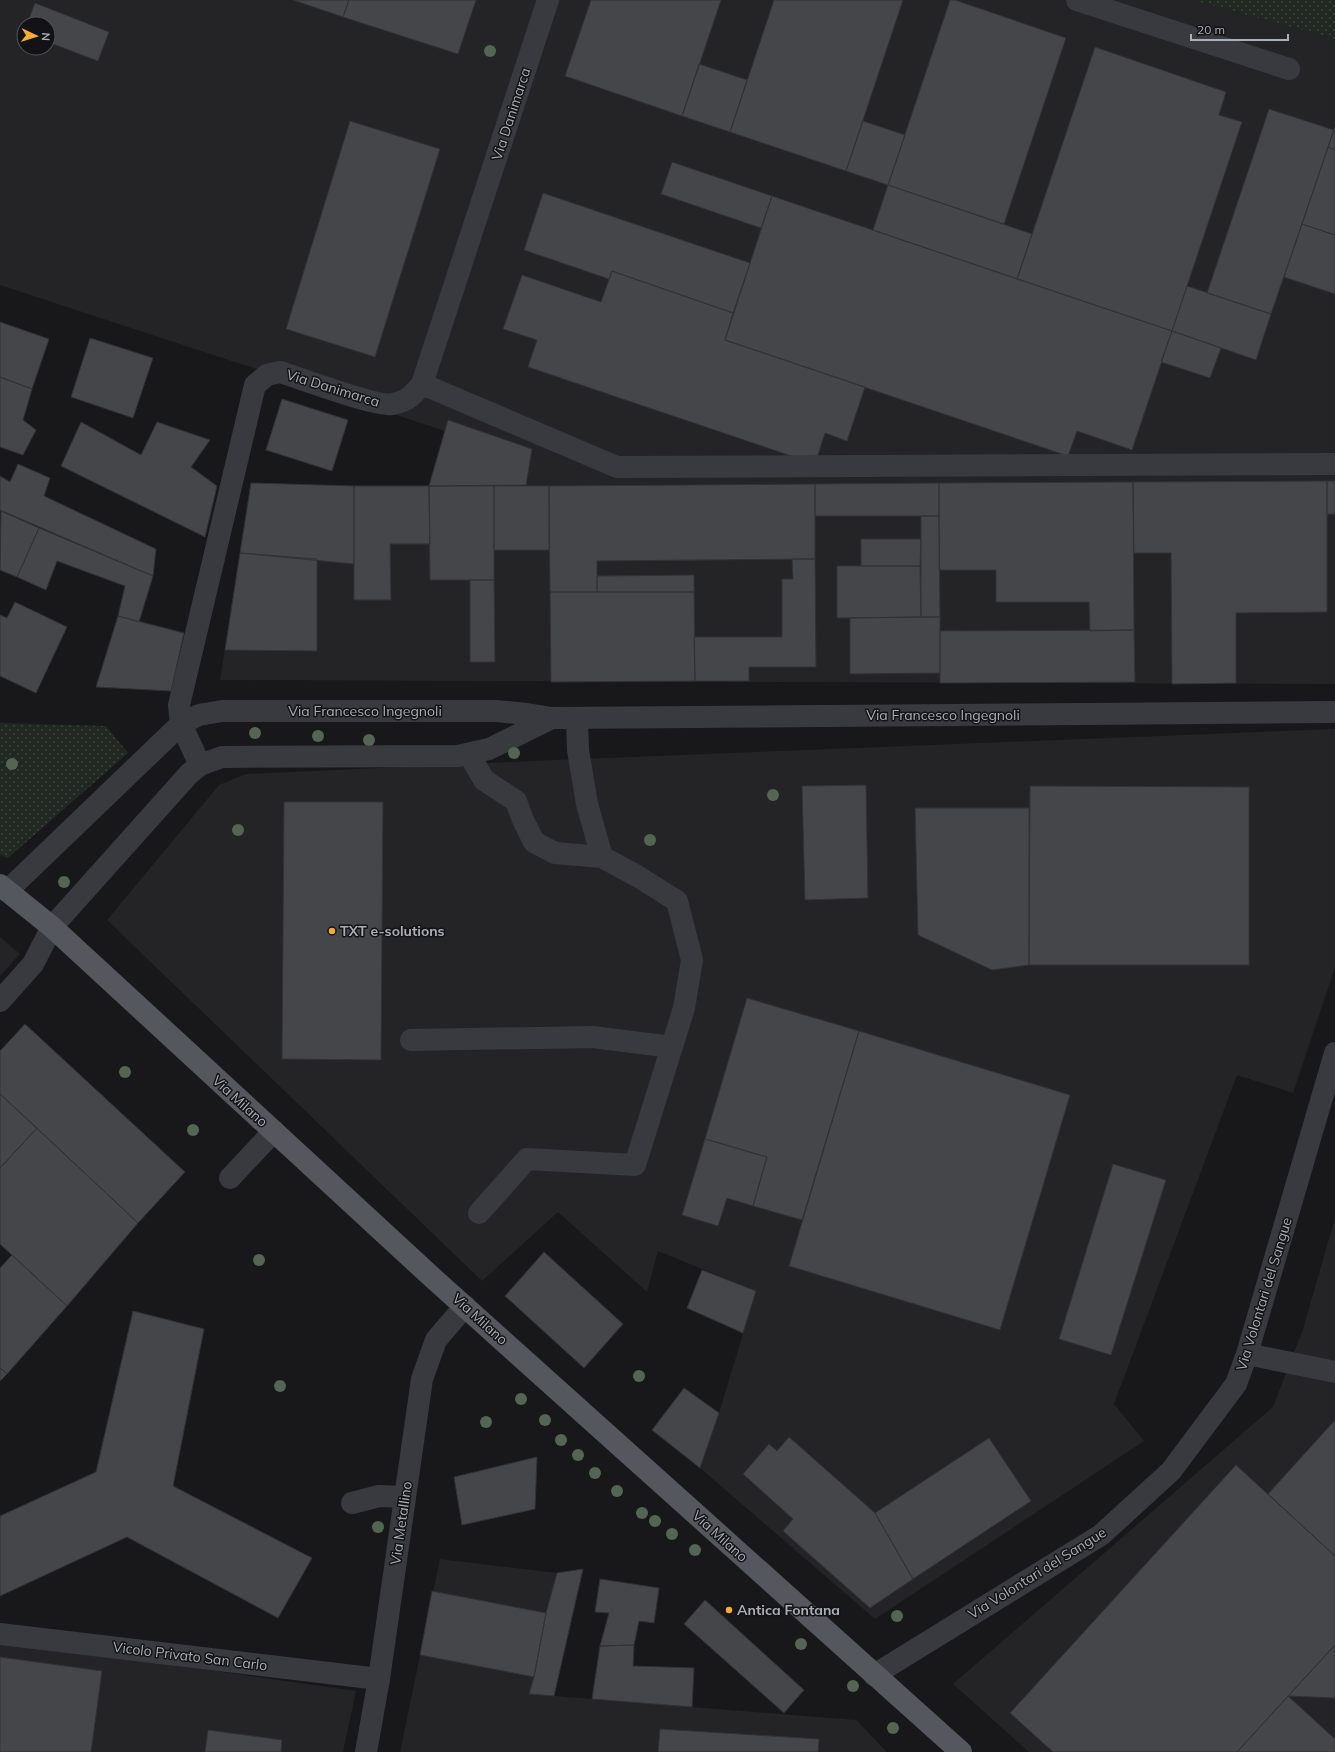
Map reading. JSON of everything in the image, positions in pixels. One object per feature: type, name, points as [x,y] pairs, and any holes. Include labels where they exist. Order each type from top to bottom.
[{"type":"main road","name":"Via Milano","points":[[3,888],[52,927],[465,1306],[961,1752]]},
{"type":"street","name":"Via Danimarca","points":[[180,724],[179,705],[255,385],[267,375],[280,372],[369,401],[391,405],[410,399],[422,384],[548,0]]},
{"type":"street","points":[[1077,0],[1289,69]]},
{"type":"street","points":[[422,384],[617,467],[1335,464]]},
{"type":"street","name":"Via Francesco Ingegnoli","points":[[3,888],[180,724],[199,715],[222,711],[496,711],[552,718],[1335,712]]},
{"type":"street","name":"Via Francesco Ingegnoli","points":[[0,1001],[33,964],[52,927],[189,774],[200,765],[222,757],[458,756],[489,749],[552,718]]},
{"type":"street","points":[[577,718],[578,750],[587,804],[602,857]]},
{"type":"street","points":[[180,724],[200,765]]},
{"type":"street","points":[[469,754],[484,780],[516,801],[523,820],[534,842],[555,853],[602,857],[637,876],[677,901],[692,960],[684,1008],[635,1165],[527,1160],[479,1213]]},
{"type":"street","points":[[411,1040],[593,1037],[672,1047]]},
{"type":"street","name":"Via Volontari del Sangue","points":[[874,1675],[1101,1535],[1171,1471],[1236,1384],[1247,1354],[1335,1053]]},
{"type":"street","points":[[230,1178],[274,1131]]},
{"type":"street","name":"Via Metallino","points":[[366,1752],[379,1679],[422,1379],[436,1340],[465,1306]]},
{"type":"street","points":[[1247,1354],[1335,1372]]},
{"type":"street","points":[[352,1503],[379,1496],[405,1497]]},
{"type":"street","name":"Vicolo Privato San Carlo","points":[[0,1634],[379,1679]]},
{"type":"shaded area","points":[[0,0],[1192,0],[1335,39],[1335,684],[220,680],[251,483],[354,486],[429,486],[445,431],[0,285]]},
{"type":"shaded area","points":[[1192,0],[1335,0],[1335,39]]},
{"type":"shaded area","points":[[0,723],[106,726],[128,753],[8,858],[0,855]]},
{"type":"shaded area","points":[[1335,729],[1335,967],[1293,1093],[1237,1075],[1114,1404],[1144,1441],[875,1619],[700,1468],[719,1413],[756,1291],[658,1251],[647,1292],[558,1212],[482,1281],[107,920],[219,785],[246,774],[555,760]]},
{"type":"shaded area","points":[[0,937],[20,954],[0,976]]},
{"type":"shaded area","points":[[1335,1218],[1335,1752],[1029,1752],[953,1684],[1273,1407],[1303,1329]]},
{"type":"shaded area","points":[[440,1559],[557,1573],[546,1613],[534,1677],[529,1694],[856,1720],[887,1752],[400,1752]]},
{"type":"shaded area","points":[[0,1640],[356,1691],[343,1752],[0,1752]]},
{"type":"building","points":[[293,0],[349,0],[343,17]]},
{"type":"building","points":[[349,0],[476,0],[458,54],[343,17]]},
{"type":"building","points":[[591,0],[721,0],[682,116],[565,76]]},
{"type":"building","points":[[774,0],[903,0],[846,171],[730,132]]},
{"type":"building","points":[[950,0],[955,0],[1066,38],[1004,224],[888,185]]},
{"type":"building","points":[[35,3],[109,32],[98,61],[56,45],[56,16],[30,16]]},
{"type":"building","points":[[1095,47],[1226,92],[1219,115],[1242,122],[1172,331],[1017,279]]},
{"type":"building","points":[[699,64],[747,80],[730,132],[682,116]]},
{"type":"building","points":[[1269,109],[1334,130],[1271,314],[1207,293]]},
{"type":"building","points":[[350,121],[440,149],[375,357],[286,329]]},
{"type":"building","points":[[863,121],[905,135],[888,185],[846,171]]},
{"type":"building","points":[[1335,126],[1335,150],[1328,147]]},
{"type":"building","points":[[1328,147],[1335,150],[1335,235],[1302,224]]},
{"type":"building","points":[[672,162],[772,196],[761,228],[661,194]]},
{"type":"building","points":[[888,185],[1032,234],[1017,279],[873,230]]},
{"type":"building","points":[[543,193],[750,263],[733,313],[612,271],[609,279],[524,250]]},
{"type":"building","points":[[772,196],[1172,331],[1132,450],[1077,431],[1068,456],[725,340]]},
{"type":"building","points":[[1302,224],[1335,235],[1335,294],[1284,277]]},
{"type":"building","points":[[612,271],[733,313],[725,340],[865,387],[847,441],[825,433],[815,464],[528,367],[537,340],[503,329],[522,275],[601,302]]},
{"type":"building","points":[[1187,286],[1271,314],[1256,360],[1172,331]]},
{"type":"building","points":[[0,322],[49,339],[32,389],[0,377]]},
{"type":"building","points":[[1172,331],[1221,348],[1210,378],[1161,362]]},
{"type":"building","points":[[90,338],[153,358],[133,418],[71,397]]},
{"type":"building","points":[[0,377],[32,389],[23,420],[36,430],[23,455],[0,447]]},
{"type":"building","points":[[282,399],[348,420],[332,471],[266,450]]},
{"type":"building","points":[[448,420],[532,449],[526,485],[429,486]]},
{"type":"building","points":[[81,422],[141,455],[157,422],[210,440],[191,467],[217,486],[205,537],[61,466]]},
{"type":"building","points":[[18,464],[50,478],[44,496],[156,549],[153,576],[0,510],[0,476],[10,482]]},
{"type":"building","points":[[1327,481],[1335,481],[1335,514],[1327,514]]},
{"type":"building","points":[[1327,481],[1327,612],[1236,613],[1236,683],[1172,684],[1171,553],[1134,553],[1133,482]]},
{"type":"building","points":[[1133,482],[1134,630],[1090,631],[1089,602],[996,602],[996,570],[939,570],[939,483]]},
{"type":"building","points":[[251,483],[354,486],[354,564],[240,553]]},
{"type":"building","points":[[939,483],[939,516],[815,516],[815,484]]},
{"type":"building","points":[[815,484],[815,559],[597,561],[597,592],[550,592],[549,486]]},
{"type":"building","points":[[354,486],[429,486],[430,544],[390,544],[391,600],[354,600]]},
{"type":"building","points":[[429,486],[494,486],[494,580],[430,580]]},
{"type":"building","points":[[494,486],[549,486],[549,550],[494,550]]},
{"type":"building","points":[[1,511],[39,528],[17,577],[0,570]]},
{"type":"building","points":[[921,516],[939,516],[940,617],[921,617]]},
{"type":"building","points":[[39,528],[153,576],[139,622],[118,616],[125,586],[57,561],[46,590],[17,577]]},
{"type":"building","points":[[861,539],[921,539],[920,566],[861,566]]},
{"type":"building","points":[[240,553],[317,559],[317,651],[225,650]]},
{"type":"building","points":[[792,559],[815,559],[816,667],[749,667],[749,681],[695,681],[694,637],[782,637],[782,579],[793,579]]},
{"type":"building","points":[[837,566],[920,566],[921,617],[837,618]]},
{"type":"building","points":[[694,575],[694,592],[597,592],[597,576]]},
{"type":"building","points":[[470,580],[494,580],[495,662],[470,662]]},
{"type":"building","points":[[550,592],[694,592],[695,681],[551,682]]},
{"type":"building","points":[[15,602],[67,627],[36,693],[0,676],[0,615],[7,618]]},
{"type":"building","points":[[118,616],[184,633],[171,691],[96,687]]},
{"type":"building","points":[[940,617],[940,673],[850,674],[850,618]]},
{"type":"building","points":[[1134,630],[1135,682],[940,683],[940,631]]},
{"type":"building","points":[[866,785],[868,898],[805,900],[802,786]]},
{"type":"building","points":[[1030,786],[1249,787],[1249,965],[1029,965]]},
{"type":"building","name":"TXT e-solutions","points":[[284,802],[383,802],[381,1060],[282,1059]]},
{"type":"building","points":[[915,808],[1029,808],[1029,965],[992,970],[918,935]]},
{"type":"building","points":[[747,998],[859,1031],[802,1220],[753,1206],[767,1157],[705,1139]]},
{"type":"building","points":[[25,1024],[185,1172],[138,1223],[0,1094],[0,1051]]},
{"type":"building","points":[[859,1031],[1070,1095],[1000,1330],[789,1266]]},
{"type":"building","points":[[0,1094],[37,1128],[0,1168]]},
{"type":"building","points":[[37,1128],[138,1223],[67,1306],[0,1244],[0,1168]]},
{"type":"building","points":[[705,1139],[767,1157],[753,1206],[727,1198],[718,1226],[682,1215]]},
{"type":"building","points":[[1113,1164],[1166,1180],[1111,1355],[1059,1339]]},
{"type":"building","points":[[544,1252],[623,1324],[584,1368],[505,1296]]},
{"type":"building","points":[[12,1255],[67,1306],[7,1374],[0,1368],[0,1268]]},
{"type":"building","points":[[702,1270],[756,1291],[743,1333],[687,1308]]},
{"type":"building","points":[[133,1311],[204,1329],[173,1486],[312,1558],[278,1618],[127,1537],[0,1596],[0,1516],[96,1472]]},
{"type":"building","points":[[0,1368],[7,1374],[0,1381]]},
{"type":"building","points":[[684,1388],[719,1413],[700,1468],[652,1430]]},
{"type":"building","points":[[1335,1420],[1335,1556],[1268,1494]]},
{"type":"building","points":[[789,1437],[875,1513],[913,1579],[870,1608],[783,1531],[793,1519],[743,1474],[769,1444],[777,1451]]},
{"type":"building","points":[[989,1438],[1031,1501],[913,1579],[875,1513]]},
{"type":"building","points":[[537,1457],[535,1509],[462,1525],[454,1477]]},
{"type":"building","points":[[1236,1465],[1335,1556],[1335,1645],[1237,1752],[1053,1752],[1010,1713]]},
{"type":"building","points":[[583,1569],[554,1696],[529,1694],[534,1677],[546,1613],[557,1573]]},
{"type":"building","points":[[600,1579],[659,1588],[654,1623],[639,1621],[634,1645],[600,1646],[609,1613],[595,1612]]},
{"type":"building","points":[[432,1591],[546,1613],[534,1677],[420,1655]]},
{"type":"building","points":[[705,1600],[804,1690],[784,1713],[684,1624]]},
{"type":"building","points":[[634,1645],[633,1666],[694,1668],[692,1707],[592,1699],[600,1646]]},
{"type":"building","points":[[1335,1645],[1335,1698],[1288,1696]]},
{"type":"building","points":[[0,1657],[102,1671],[91,1752],[0,1752]]},
{"type":"building","points":[[1288,1696],[1335,1739],[1335,1752],[1237,1752]]},
{"type":"building","points":[[660,1729],[819,1739],[818,1752],[658,1752]]},
{"type":"building","points":[[208,1730],[282,1740],[281,1752],[205,1752]]},
{"type":"place","name":"TXT e-solutions","points":[[332,931]]},
{"type":"place","name":"Antica Fontana","points":[[729,1610]]}]
